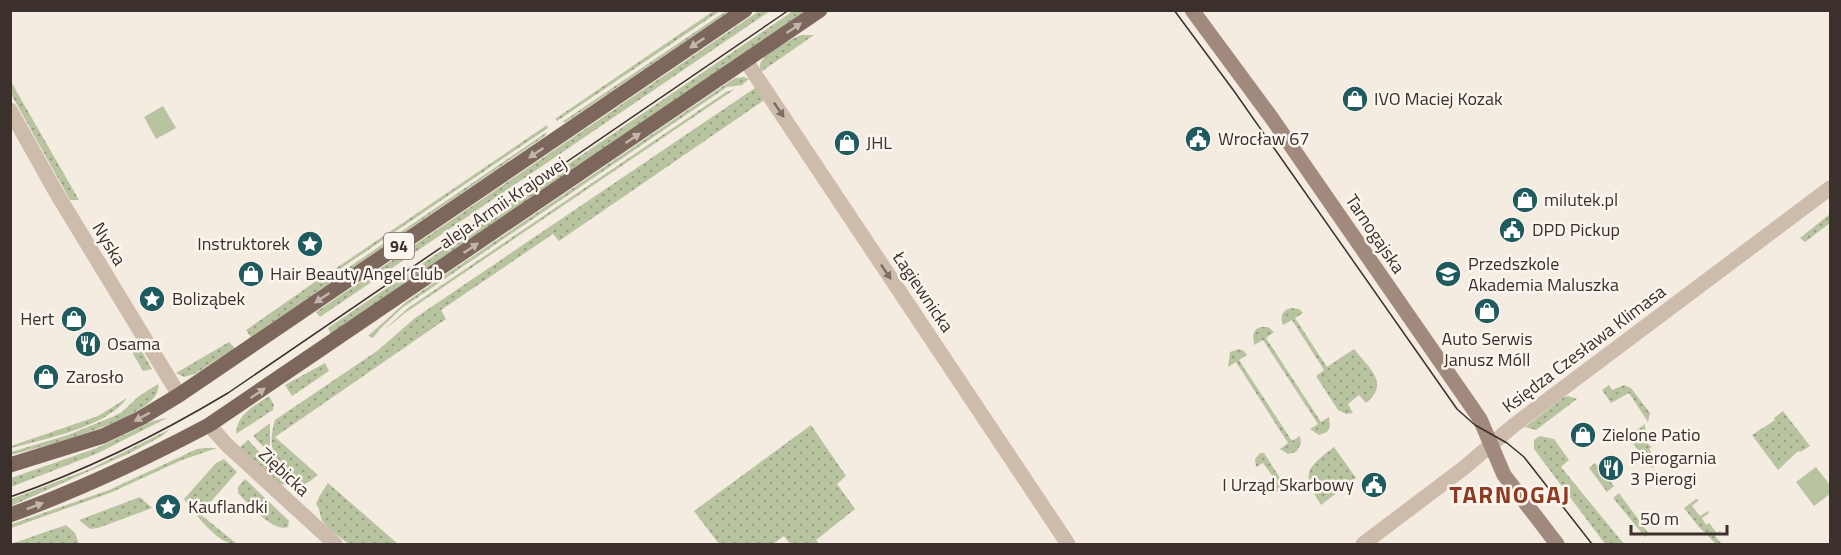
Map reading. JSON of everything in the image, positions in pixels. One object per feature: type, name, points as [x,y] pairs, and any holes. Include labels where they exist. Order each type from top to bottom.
[{"type":"main road","name":"aleja Armii Krajowej","points":[[10,465],[103,436],[141,418],[179,395],[745,10]]},
{"type":"main road","name":"aleja Armii Krajowej","points":[[10,515],[58,497],[156,453],[209,425],[820,10]]},
{"type":"street","name":"Tarnogajska","points":[[1192,10],[1276,124],[1479,419],[1504,475],[1557,544]]},
{"type":"street","name":"Łagiewnicka","points":[[747,61],[1068,544]]},
{"type":"street","name":"Nyska","points":[[10,110],[57,195],[179,395]]},
{"type":"street","name":"Księdza Czesława Klimasa","points":[[1363,544],[1492,445],[1517,423],[1830,188]]},
{"type":"street","name":"Ziębicka","points":[[209,425],[227,445],[335,544]]},
{"type":"green space","points":[[715,10],[720,11],[557,121],[555,119]]},
{"type":"green space","points":[[726,11],[730,11],[566,122],[562,122]]},
{"type":"green space","points":[[759,11],[770,11],[320,317],[316,312]]},
{"type":"green space","points":[[793,11],[805,11],[331,334],[328,328]]},
{"type":"green space","points":[[802,35],[814,35],[761,72],[760,63],[768,55],[786,42]]},
{"type":"green space","points":[[735,78],[749,79],[742,85],[727,87],[402,308],[373,338],[368,336],[407,301]]},
{"type":"green space","points":[[10,80],[79,200],[70,200],[11,94]]},
{"type":"green space","points":[[758,86],[766,99],[559,241],[553,234],[441,310],[446,319],[275,437],[318,475],[300,486],[285,471],[273,450],[272,432],[275,420],[377,351],[415,318]]},
{"type":"green space","points":[[735,89],[405,313],[384,330],[408,308],[726,92]]},
{"type":"green space","points":[[163,106],[176,128],[156,139],[144,117]]},
{"type":"green space","points":[[547,125],[548,128],[340,269],[332,271]]},
{"type":"green space","points":[[547,132],[545,136],[251,337],[246,330],[325,275],[342,272]]},
{"type":"green space","points":[[1830,214],[1830,223],[1805,242],[1800,238]]},
{"type":"green space","points":[[1291,308],[1299,309],[1303,313],[1295,318],[1327,367],[1354,349],[1375,375],[1377,389],[1373,396],[1366,403],[1359,395],[1348,404],[1353,413],[1346,414],[1338,410],[1316,376],[1324,370],[1292,320],[1283,325],[1283,314]]},
{"type":"green space","points":[[1268,327],[1274,332],[1266,338],[1321,422],[1329,417],[1330,426],[1327,432],[1319,435],[1310,429],[1318,424],[1263,340],[1254,345],[1253,335],[1256,329]]},
{"type":"green space","points":[[229,342],[235,348],[195,374],[184,377],[176,373]]},
{"type":"green space","points":[[137,343],[152,369],[143,371],[133,354]]},
{"type":"green space","points":[[1239,349],[1247,355],[1239,360],[1292,441],[1300,436],[1301,444],[1296,452],[1288,454],[1280,449],[1288,443],[1236,362],[1228,367],[1230,352]]},
{"type":"green space","points":[[325,363],[329,371],[292,396],[285,385]]},
{"type":"green space","points":[[158,384],[155,396],[142,408],[122,419],[71,438],[11,455],[11,452],[68,435],[112,417]]},
{"type":"green space","points":[[1609,385],[1612,390],[1624,385],[1631,388],[1650,413],[1648,422],[1629,393],[1611,403],[1602,390]]},
{"type":"green space","points":[[269,396],[274,405],[273,410],[236,434],[239,421],[243,416]]},
{"type":"green space","points":[[1564,397],[1577,399],[1536,430],[1525,427]]},
{"type":"green space","points":[[127,398],[118,408],[91,424],[11,448],[11,446],[98,416]]},
{"type":"green space","points":[[1783,411],[1810,446],[1798,451],[1778,470],[1752,435],[1775,420],[1774,418]]},
{"type":"green space","points":[[167,418],[96,454],[11,487],[11,478],[97,448],[153,421]]},
{"type":"green space","points":[[270,423],[270,454],[253,436]]},
{"type":"green space","points":[[1645,424],[1649,434],[1644,439],[1651,447],[1656,444],[1649,449],[1657,460],[1665,455],[1665,459],[1652,468],[1628,437]]},
{"type":"green space","points":[[811,425],[846,476],[837,484],[855,509],[816,540],[819,544],[790,544],[784,536],[773,544],[719,544],[694,511]]},
{"type":"green space","points":[[170,429],[162,436],[130,453],[11,506],[11,499],[90,469]]},
{"type":"green space","points":[[1540,436],[1554,439],[1569,460],[1561,467],[1624,544],[1605,544],[1534,449],[1534,440]]},
{"type":"green space","points":[[248,440],[291,487],[278,483],[239,448]]},
{"type":"green space","points":[[1334,447],[1356,478],[1321,505],[1311,486],[1309,472],[1317,461]]},
{"type":"green space","points":[[217,448],[182,460],[110,493],[11,528],[12,524],[109,490],[197,449]]},
{"type":"green space","points":[[1260,453],[1264,453],[1285,486],[1283,490],[1277,492],[1269,488],[1277,482],[1263,463],[1256,467],[1255,459]]},
{"type":"green space","points":[[224,459],[237,472],[200,514],[237,544],[222,540],[201,520],[184,499],[216,463]]},
{"type":"green space","points":[[1595,463],[1614,486],[1607,492],[1589,468]]},
{"type":"green space","points":[[1816,467],[1830,485],[1830,494],[1814,506],[1796,482]]},
{"type":"green space","points":[[245,479],[289,521],[288,527],[282,528],[269,522],[238,493],[238,487]]},
{"type":"green space","points":[[328,483],[398,544],[349,544],[332,531],[323,522],[316,504]]},
{"type":"green space","points":[[1619,493],[1649,534],[1645,537],[1613,498]]},
{"type":"green space","points":[[140,497],[152,508],[98,528],[90,529],[79,520]]},
{"type":"green space","points":[[1696,499],[1699,500],[1692,506],[1700,516],[1708,511],[1709,513],[1702,518],[1706,525],[1709,523],[1717,533],[1722,530],[1715,536],[1722,544],[1716,544],[1684,508]]},
{"type":"green space","points":[[66,525],[75,533],[79,544],[11,544]]},
{"type":"tram line","points":[[10,497],[122,451],[228,393],[789,10]]},
{"type":"tram line","points":[[1174,10],[1234,91],[1457,409],[1475,425],[1507,443],[1524,457],[1592,544]]},
{"type":"place","name":"IVO Maciej Kozak","points":[[1355,99]]},
{"type":"place","name":"Wrocław 67","points":[[1198,139]]},
{"type":"place","name":"JHL","points":[[847,143]]},
{"type":"place","name":"milutek.pl","points":[[1525,200]]},
{"type":"place","name":"DPD Pickup","points":[[1512,230]]},
{"type":"place","name":"Instruktorek","points":[[310,244]]},
{"type":"place","name":"Hair Beauty Angel Club","points":[[251,274]]},
{"type":"place","name":"Przedszkole Akademia Maluszka","points":[[1448,274]]},
{"type":"place","name":"Boliząbek","points":[[152,299]]},
{"type":"place","name":"Auto Serwis Janusz Móll","points":[[1487,311]]},
{"type":"place","name":"Hert","points":[[74,319]]},
{"type":"place","name":"Osama","points":[[88,344]]},
{"type":"place","name":"Zarosło","points":[[46,377]]},
{"type":"place","name":"Zielone Patio","points":[[1583,435]]},
{"type":"place","name":"Pierogarnia 3 Pierogi","points":[[1611,468]]},
{"type":"place","name":"I Urząd Skarbowy","points":[[1374,485]]},
{"type":"place","name":"Kauflandki","points":[[168,507]]},
{"type":"district","name":"TARNOGAJ","points":[[1510,495]]}]
